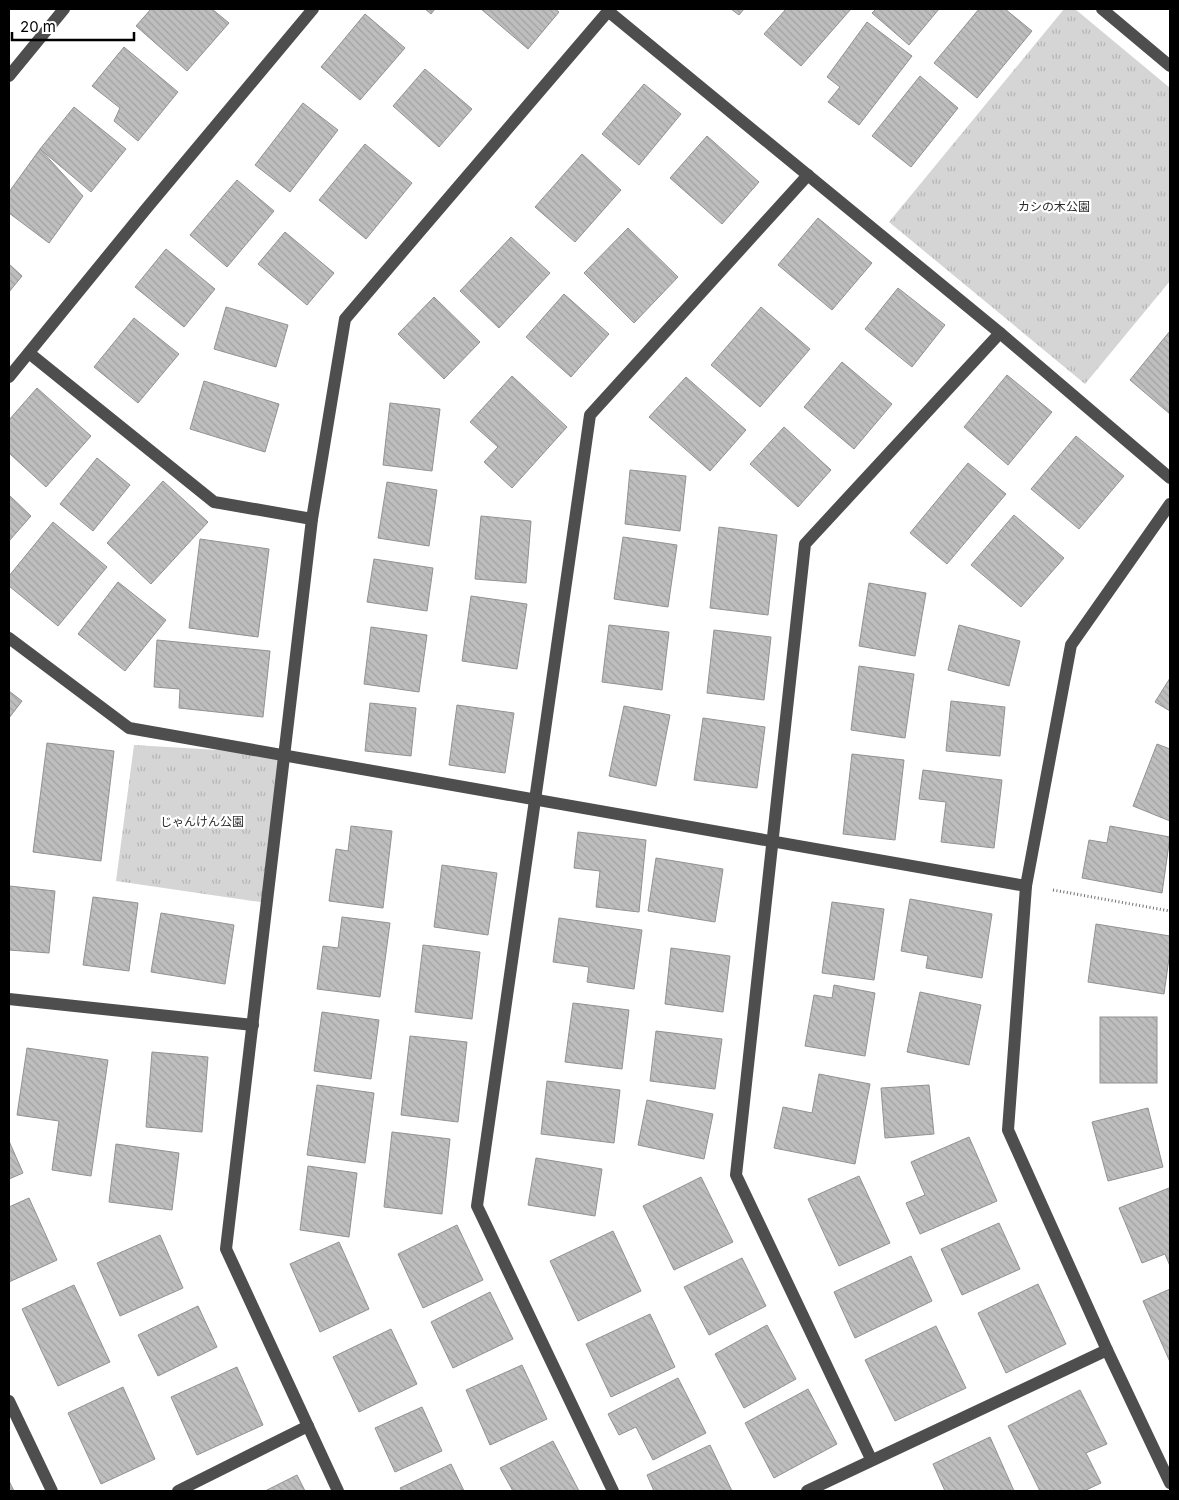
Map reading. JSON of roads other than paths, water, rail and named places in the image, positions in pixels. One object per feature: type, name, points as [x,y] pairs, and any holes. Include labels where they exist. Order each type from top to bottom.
[{"type":"street","points":[[9,76],[64,9]]},
{"type":"street","points":[[9,377],[313,9]]},
{"type":"street","points":[[1102,9],[1170,66]]},
{"type":"street","points":[[338,1491],[226,1249],[312,519],[345,319],[609,10],[1000,333],[1170,478]]},
{"type":"street","points":[[613,1491],[477,1206],[590,415],[808,175]]},
{"type":"street","points":[[871,1459],[736,1175],[805,544],[1000,333]]},
{"type":"street","points":[[29,353],[214,502],[312,519]]},
{"type":"street","points":[[1170,504],[1071,645],[1026,886],[1008,1130],[1107,1350],[1170,1484]]},
{"type":"street","points":[[9,638],[129,728],[1026,886]]},
{"type":"street","points":[[9,999],[253,1025]]},
{"type":"street","points":[[806,1491],[1107,1350]]},
{"type":"street","points":[[9,1401],[52,1491]]},
{"type":"street","points":[[178,1491],[308,1426]]},
{"type":"park label","name":"カシの木公園","points":[[1054,206]]},
{"type":"park label","name":"じゃんけん公園","points":[[202,821]]}]
